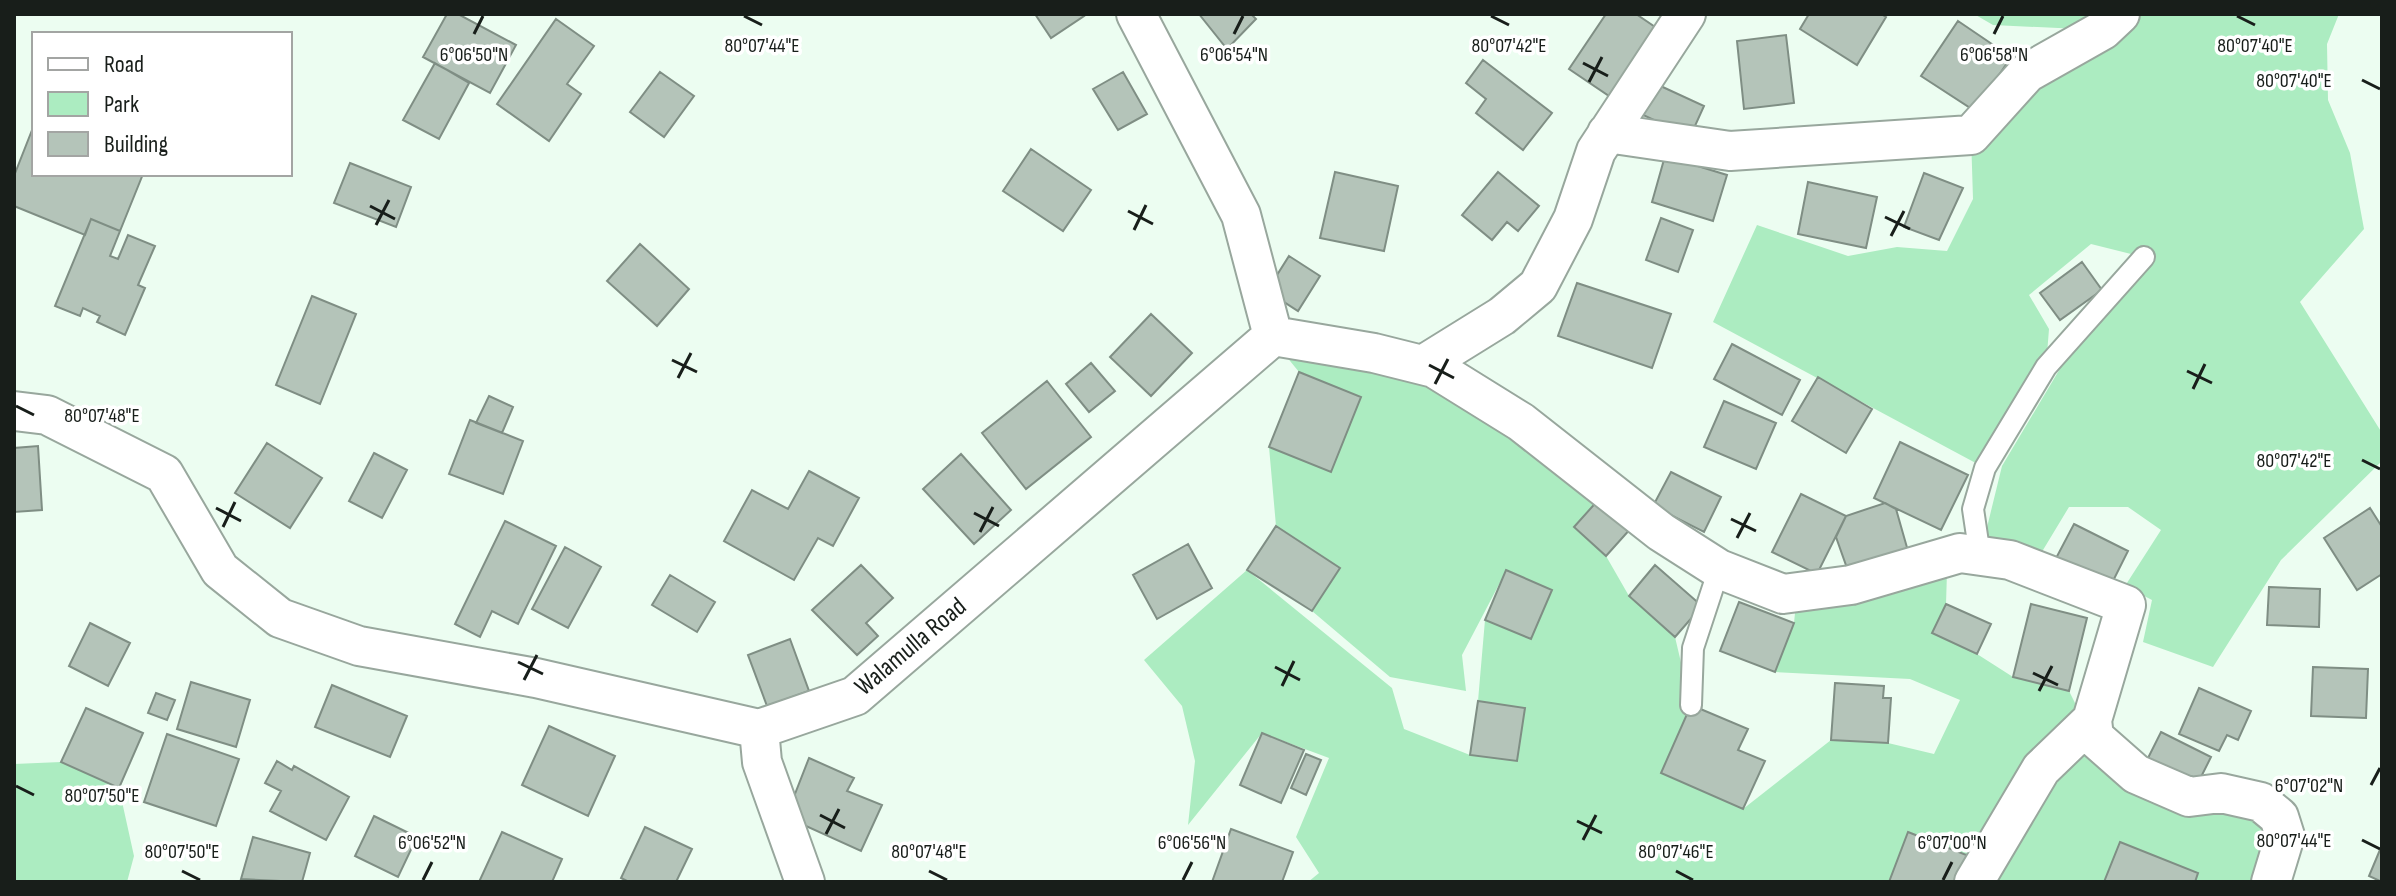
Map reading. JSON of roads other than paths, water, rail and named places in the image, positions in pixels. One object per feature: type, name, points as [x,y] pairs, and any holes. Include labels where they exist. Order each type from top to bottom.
[{"type":"street","points":[[1136,14],[1241,215],[1273,336],[1434,368],[1521,422],[1661,532],[1719,569],[1783,594],[1851,585],[1960,553],[2010,560],[2126,605],[2092,720],[2094,737],[2136,774],[2189,797],[2221,793],[2261,802],[2279,817],[2285,836],[2271,882]]},
{"type":"street","points":[[1423,365],[1502,316],[1538,286],[1573,219],[1596,151],[1686,14]]},
{"type":"street","points":[[1607,133],[1730,151],[1971,135],[2027,73],[2103,30],[2120,14]]},
{"type":"street","name":"Walamulla Road","points":[[759,729],[855,696],[1273,336]]},
{"type":"street","points":[[14,411],[47,415],[164,474],[220,570],[280,618],[359,646],[536,678],[759,729],[762,762],[805,882]]},
{"type":"street","points":[[1974,882],[2041,769],[2092,720]]},
{"type":"lane","points":[[1980,556],[1973,509],[1985,468],[2046,367],[2144,257]]},
{"type":"lane","points":[[1691,705],[1693,648],[1719,569]]}]
